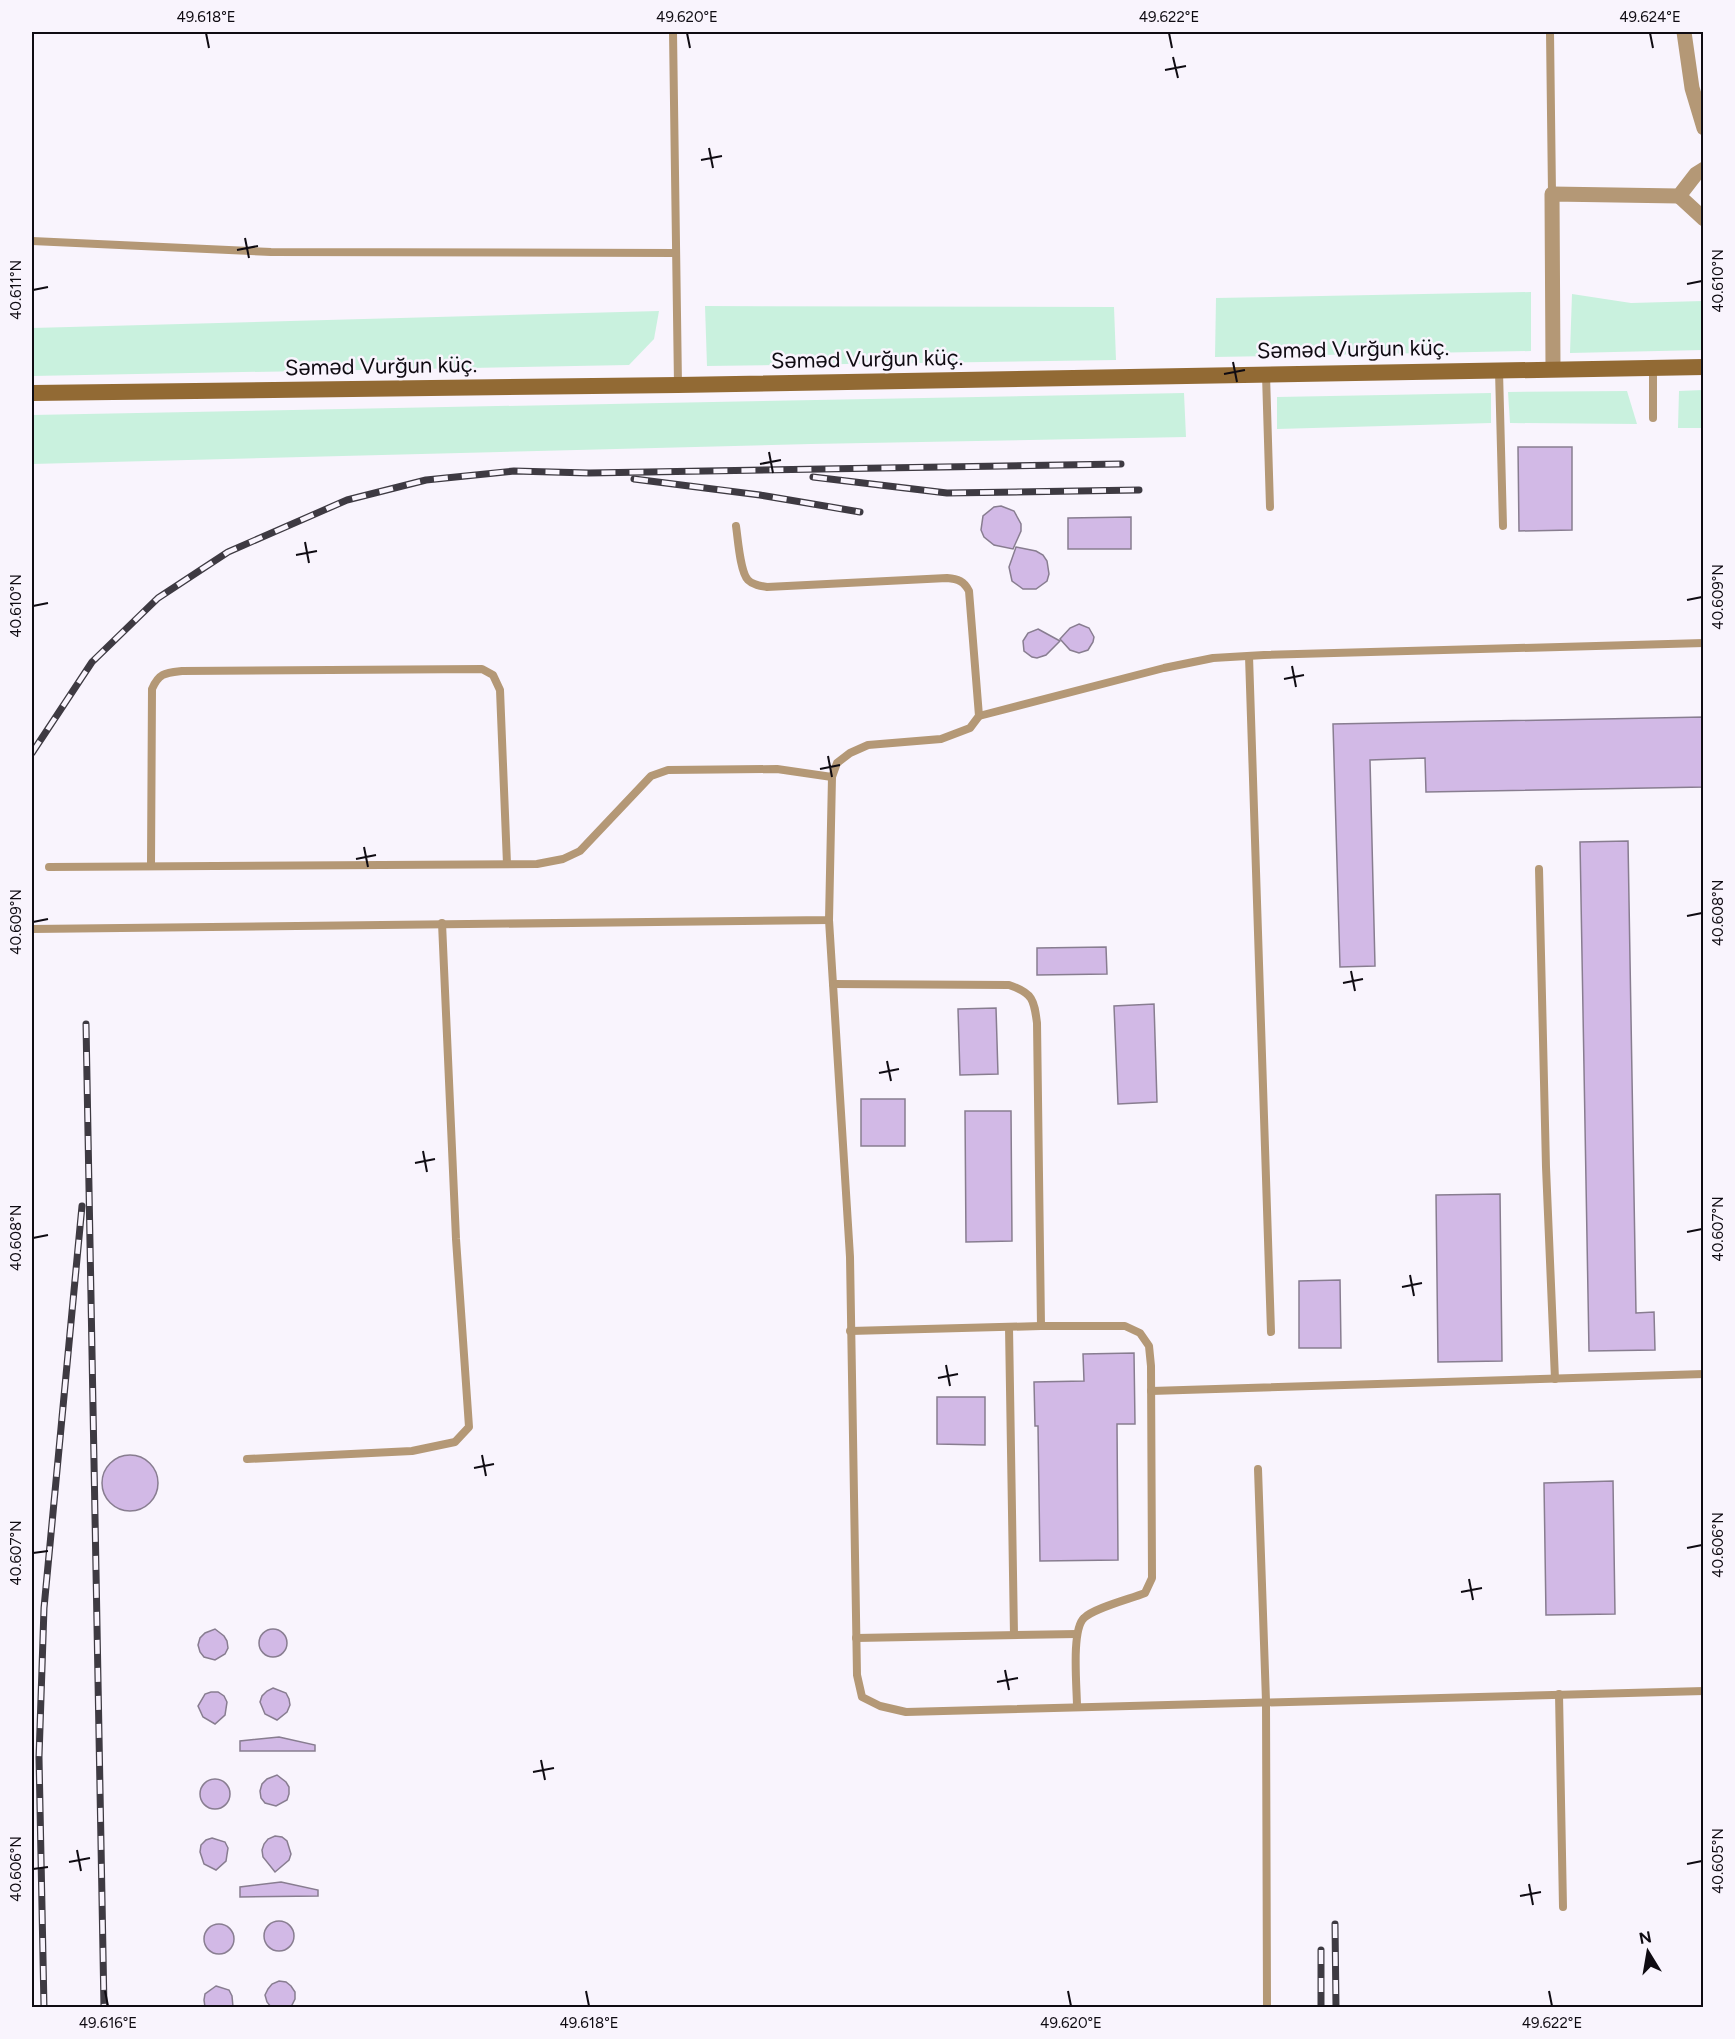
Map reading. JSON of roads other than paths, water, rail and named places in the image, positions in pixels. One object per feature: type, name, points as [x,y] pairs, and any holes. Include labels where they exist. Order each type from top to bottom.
[{"type":"main road","name":"Səməd Vurğun küç.","points":[[32,393],[678,385],[1704,367]]},
{"type":"street","points":[[1684,32],[1692,88],[1704,128]]},
{"type":"street","points":[[1679,196],[1696,174],[1704,169]]},
{"type":"street","points":[[1553,368],[1552,194],[1679,196],[1704,219]]},
{"type":"lane","points":[[673,32],[678,385]]},
{"type":"lane","points":[[1550,32],[1552,194]]},
{"type":"lane","points":[[32,241],[271,252],[676,253]]},
{"type":"lane","points":[[1653,368],[1653,418]]},
{"type":"lane","points":[[1499,369],[1503,526]]},
{"type":"lane","points":[[1266,373],[1270,507]]},
{"type":"lane","points":[[736,526],[743,569],[747,579],[755,585],[766,587],[947,578],[958,579],[965,584],[969,591],[979,716]]},
{"type":"lane","points":[[1704,643],[1212,658],[1164,668],[979,716],[970,728],[941,740],[868,745],[850,753],[837,763],[832,777],[829,920],[850,1257],[857,1675],[862,1697],[880,1706],[906,1712],[1704,1691]]},
{"type":"lane","points":[[1249,656],[1271,1332]]},
{"type":"lane","points":[[151,866],[152,689],[156,679],[166,673],[482,669],[493,675],[500,690],[507,864]]},
{"type":"lane","points":[[49,867],[537,864],[563,859],[580,851],[651,776],[669,770],[777,769],[832,777]]},
{"type":"lane","points":[[1539,869],[1546,1167],[1555,1379]]},
{"type":"lane","points":[[32,929],[829,920]]},
{"type":"lane","points":[[247,1459],[412,1451],[455,1442],[470,1427],[456,1239],[442,923]]},
{"type":"lane","points":[[833,984],[1009,985],[1024,990],[1034,1004],[1037,1023],[1041,1326]]},
{"type":"lane","points":[[850,1331],[1125,1326],[1140,1334],[1149,1346],[1152,1578],[1145,1593],[1096,1611],[1083,1619],[1077,1634],[1077,1707]]},
{"type":"lane","points":[[1009,1328],[1014,1635]]},
{"type":"lane","points":[[1151,1391],[1704,1374]]},
{"type":"lane","points":[[1258,1469],[1266,1701],[1267,2007]]},
{"type":"lane","points":[[856,1638],[1077,1634]]},
{"type":"lane","points":[[1559,1694],[1563,1907]]},
{"type":"railway","points":[[32,753],[92,662],[158,598],[228,552],[347,500],[426,480],[514,471],[589,473],[1121,464]]},
{"type":"railway","points":[[813,477],[947,493],[1139,490]]},
{"type":"railway","points":[[634,479],[760,495],[860,512]]},
{"type":"railway","points":[[86,1024],[104,2008]]},
{"type":"railway","points":[[44,2008],[39,1757],[44,1608],[82,1206]]},
{"type":"railway","points":[[1335,1924],[1336,2008]]},
{"type":"railway","points":[[1321,1950],[1321,2008]]}]
